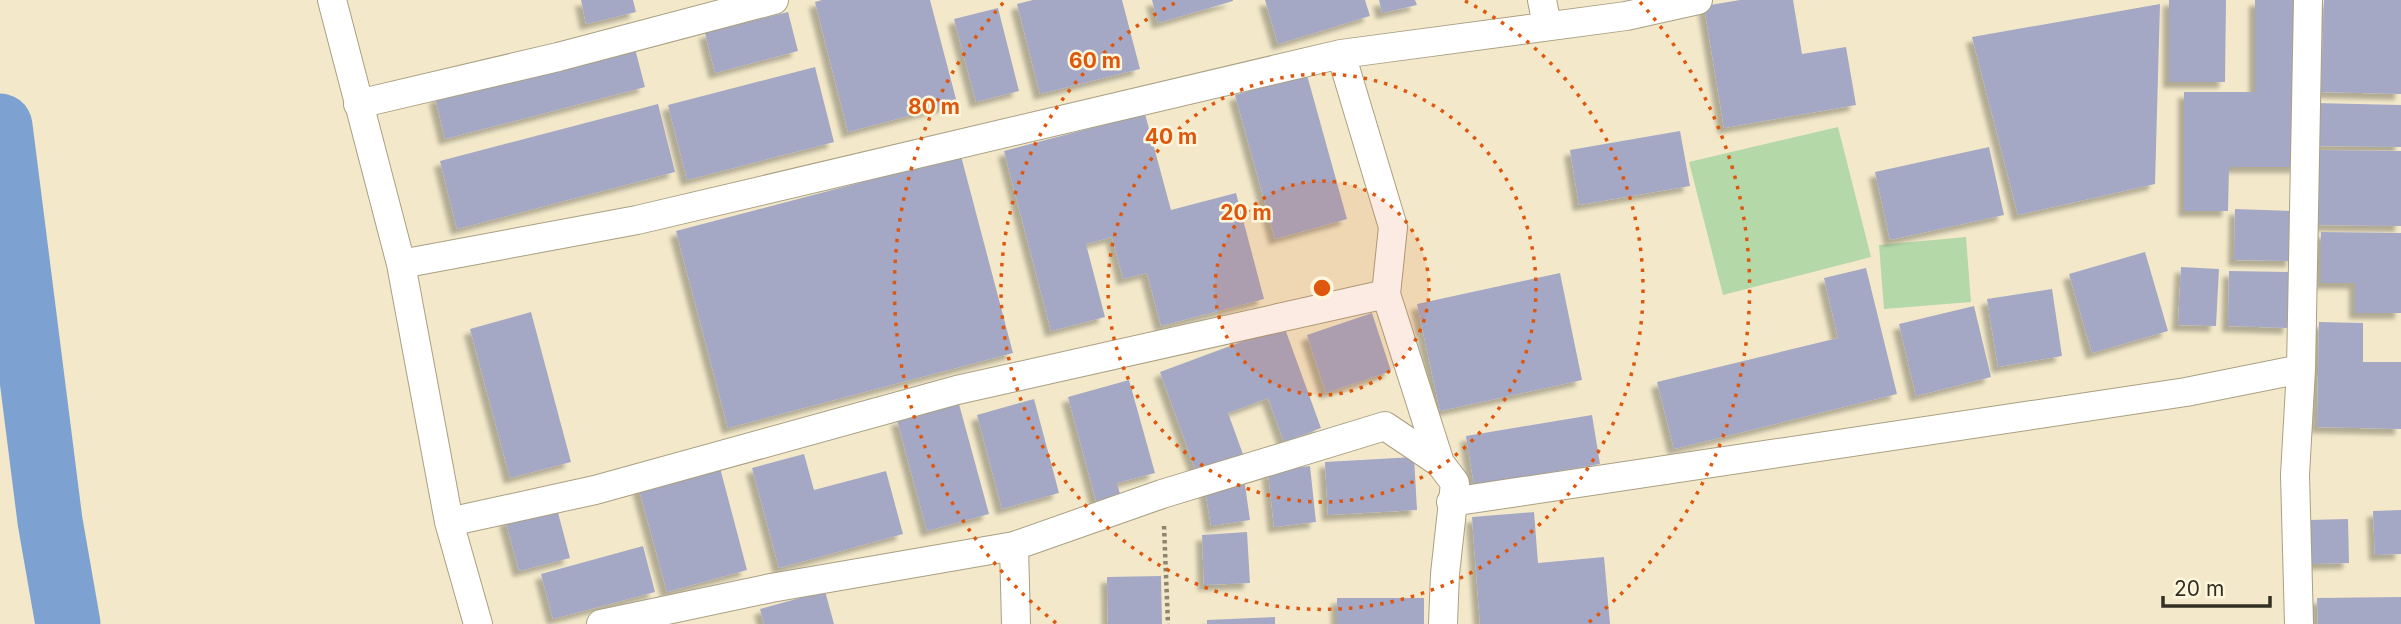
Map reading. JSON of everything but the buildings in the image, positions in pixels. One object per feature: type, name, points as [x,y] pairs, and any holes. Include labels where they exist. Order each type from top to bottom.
[{"type":"street","points":[[332,0],[401,264],[449,522],[478,624]]},
{"type":"street","points":[[358,104],[558,57],[774,0]]},
{"type":"street","points":[[401,264],[637,220],[1341,54],[1545,12],[1626,16],[1698,0]]},
{"type":"street","points":[[2299,624],[2295,475],[2301,369],[2308,0]]},
{"type":"street","points":[[1341,54],[1394,227],[1386,294],[1440,463],[1455,483],[1451,502],[1443,624]]},
{"type":"street","points":[[449,522],[595,490],[957,390],[1386,294]]},
{"type":"street","points":[[1451,502],[2186,392],[2301,369]]},
{"type":"street","points":[[601,624],[771,588],[1014,546],[1162,494],[1385,426],[1440,463]]},
{"type":"street","points":[[1014,546],[1016,624]]},
{"type":"path","points":[[1162,494],[1168,624]]},
{"type":"green space","points":[[1838,127],[1871,257],[1723,295],[1689,162]]},
{"type":"green space","points":[[1966,237],[1971,302],[1884,309],[1879,245]]},
{"type":"waterway","points":[[0,126],[50,521],[68,624]]}]
